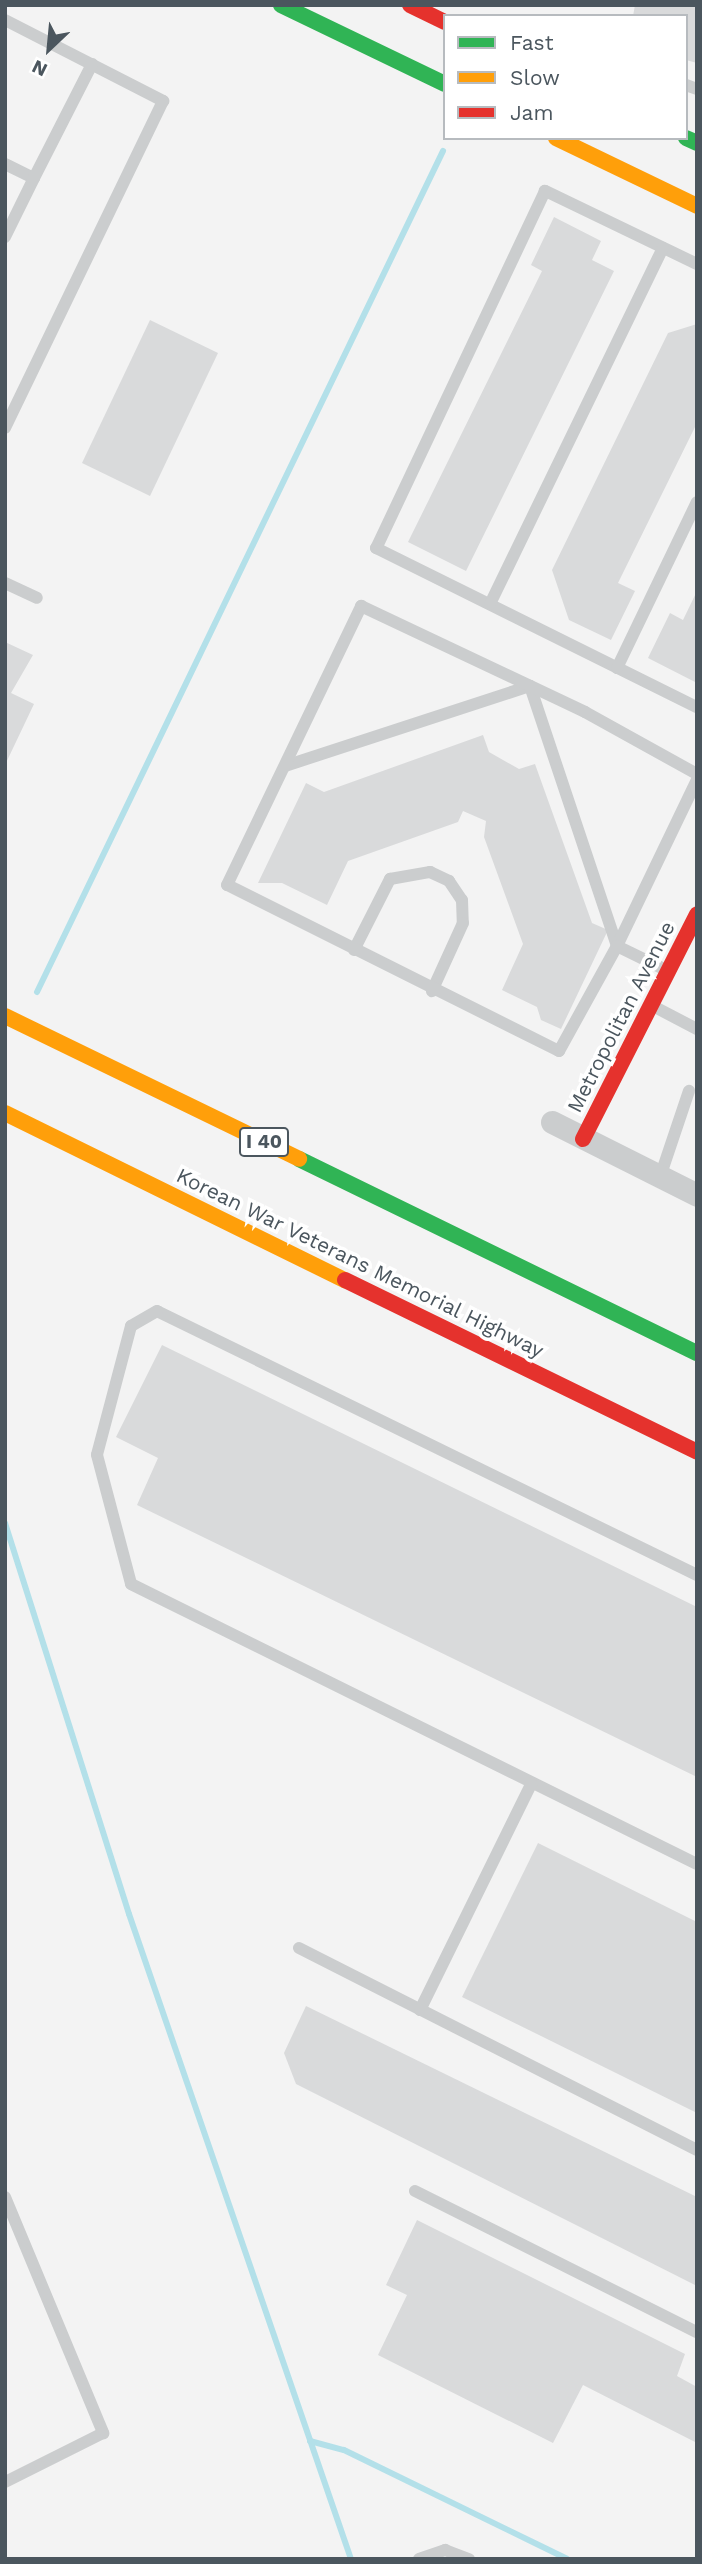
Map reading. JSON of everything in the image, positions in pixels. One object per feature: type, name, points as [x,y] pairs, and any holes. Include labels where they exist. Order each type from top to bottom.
[{"type":"main road","points":[[281,5],[443,84]]},
{"type":"main road","points":[[410,5],[443,21]]},
{"type":"main road","points":[[560,140],[697,206]]},
{"type":"main road","name":"Metropolitan Avenue","points":[[583,1139],[697,914]]},
{"type":"main road","name":"I 40","points":[[5,1016],[697,1353]]},
{"type":"main road","name":"Korean War Veterans Memorial Highway","points":[[5,1113],[697,1452]]},
{"type":"main road","points":[[522,1268],[672,1318]]},
{"type":"street","points":[[552,1122],[697,1195]]},
{"type":"lane","points":[[5,20],[163,101],[5,428]]},
{"type":"lane","points":[[5,237],[92,65]]},
{"type":"lane","points":[[5,164],[34,178]]},
{"type":"lane","points":[[697,264],[545,191],[376,548],[697,707]]},
{"type":"lane","points":[[490,604],[663,248]]},
{"type":"lane","points":[[617,668],[697,502]]},
{"type":"lane","points":[[5,583],[37,598]]},
{"type":"lane","points":[[697,774],[530,686],[361,606],[227,885],[432,990],[559,1051],[617,946],[697,780]]},
{"type":"lane","points":[[285,766],[530,686]]},
{"type":"lane","points":[[530,686],[617,946],[668,971]]},
{"type":"lane","points":[[354,950],[390,879],[430,872],[449,881],[462,900],[463,923],[432,990]]},
{"type":"lane","points":[[651,1005],[697,1029]]},
{"type":"lane","points":[[660,1177],[689,1091]]},
{"type":"lane","points":[[697,1575],[157,1311],[136,1320],[97,1455],[131,1584],[697,1864]]},
{"type":"lane","points":[[420,2010],[531,1784]]},
{"type":"lane","points":[[299,1948],[697,2150]]},
{"type":"lane","points":[[415,2191],[697,2332]]},
{"type":"lane","points":[[5,2197],[103,2433],[5,2482]]},
{"type":"lane","points":[[5,2230],[13,2215]]},
{"type":"lane","points":[[419,2559],[445,2550],[469,2559]]},
{"type":"building","points":[[635,5],[697,5],[697,63],[688,61],[688,14],[633,14]]},
{"type":"building","points":[[554,217],[601,241],[592,260],[614,271],[466,571],[408,542],[542,271],[531,265]]},
{"type":"building","points":[[150,320],[218,353],[150,496],[82,463]]},
{"type":"building","points":[[697,324],[697,423],[618,583],[635,591],[611,640],[569,620],[552,570],[668,333]]},
{"type":"building","points":[[697,591],[697,683],[648,658],[670,613],[683,620]]},
{"type":"building","points":[[5,642],[33,655],[11,693],[34,704],[5,765]]},
{"type":"building","points":[[483,735],[489,752],[519,769],[535,764],[592,923],[608,930],[561,1029],[541,1020],[537,1007],[502,990],[523,944],[484,837],[486,821],[463,811],[458,822],[348,861],[327,905],[282,883],[258,883],[306,783],[324,792]]},
{"type":"building","points":[[162,1345],[697,1607],[697,1777],[137,1505],[158,1458],[116,1437]]},
{"type":"building","points":[[538,1843],[697,1922],[697,2113],[462,1997]]},
{"type":"building","points":[[306,2006],[697,2197],[697,2286],[296,2084],[284,2053]]},
{"type":"building","points":[[417,2220],[685,2354],[677,2376],[697,2387],[697,2443],[583,2385],[553,2443],[378,2355],[407,2295],[386,2285]]},
{"type":"waterway","points":[[37,992],[443,151]]},
{"type":"waterway","points":[[5,1523],[129,1914],[351,2559]]},
{"type":"waterway","points":[[310,2441],[344,2450],[567,2559]]},
{"type":"traffic: fast","points":[[281,5],[443,83]]},
{"type":"traffic: fast","points":[[688,139],[697,143]]},
{"type":"traffic: fast","points":[[299,1159],[697,1353]]},
{"type":"traffic: slow","points":[[560,140],[697,206]]},
{"type":"traffic: slow","points":[[5,1016],[299,1159]]},
{"type":"traffic: slow","points":[[5,1113],[345,1280]]},
{"type":"traffic: jam","points":[[410,5],[443,21]]},
{"type":"traffic: jam","points":[[583,1139],[697,914]]},
{"type":"traffic: jam","points":[[345,1280],[697,1452]]}]
